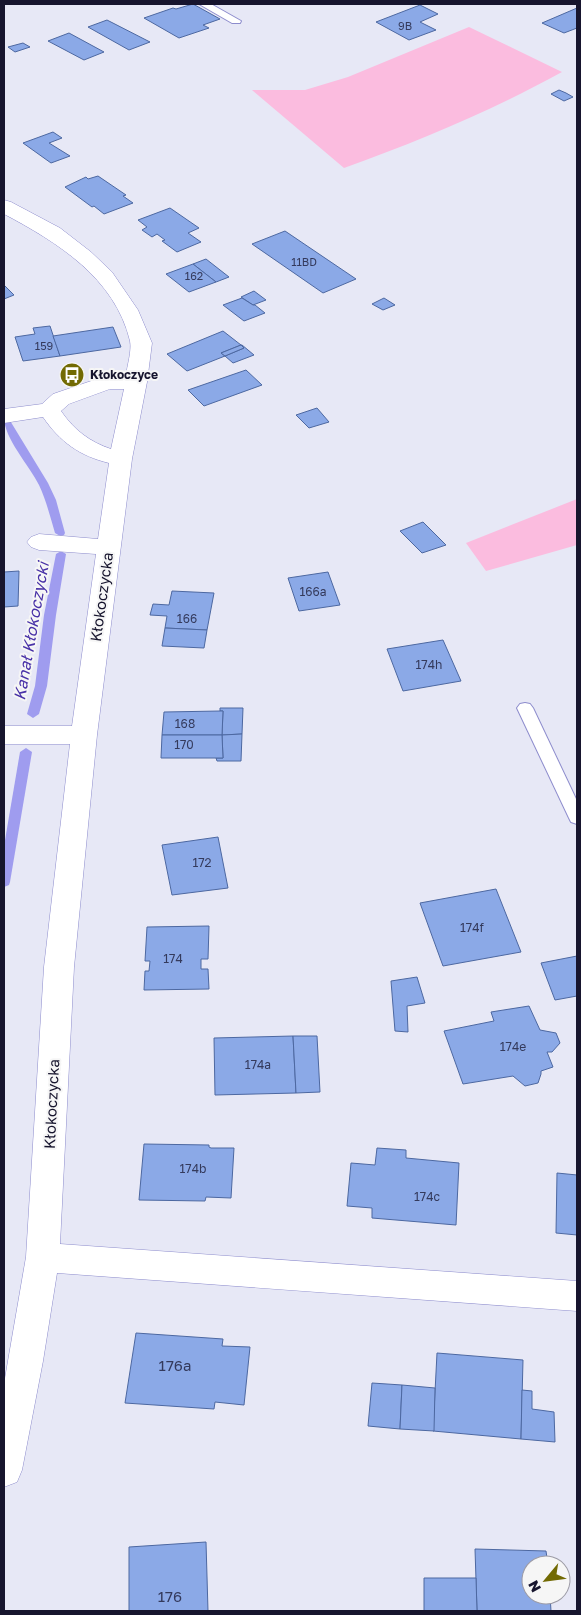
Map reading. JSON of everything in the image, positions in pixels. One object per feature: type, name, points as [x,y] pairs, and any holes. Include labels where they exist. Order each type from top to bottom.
[{"type":"street","name":"Kłokoczycka","points":[[4,206],[53,232],[106,276],[128,310],[141,343],[136,382],[121,459],[84,736],[59,967],[43,1257],[26,1361],[4,1470]]},
{"type":"street","points":[[11,415],[49,410],[60,399],[84,389],[108,383],[136,382]]},
{"type":"street","points":[[49,410],[60,426],[82,446],[95,453],[121,459]]},
{"type":"street","points":[[39,542],[109,548]]},
{"type":"street","points":[[4,734],[84,736]]},
{"type":"street","points":[[43,1257],[577,1296]]},
{"type":"lane","points":[[204,4],[236,21]]},
{"type":"lane","points":[[525,708],[577,818]]},
{"type":"shaded area","points":[[469,27],[562,72],[509,100],[400,147],[344,168],[252,90],[305,90],[348,77]]},
{"type":"shaded area","points":[[577,499],[577,545],[486,571],[466,543]]},
{"type":"building","points":[[193,4],[220,19],[203,25],[209,28],[179,38],[144,18],[173,8],[176,9]]},
{"type":"building","points":[[420,5],[438,14],[420,22],[436,30],[409,40],[376,22]]},
{"type":"building","points":[[577,8],[577,28],[564,33],[542,23]]},
{"type":"building","points":[[107,20],[150,42],[129,50],[88,27]]},
{"type":"building","points":[[69,33],[104,52],[84,60],[48,41]]},
{"type":"building","points":[[23,43],[30,47],[15,52],[8,47]]},
{"type":"building","points":[[559,90],[573,97],[564,101],[551,94]]},
{"type":"building","points":[[53,132],[62,138],[49,143],[70,156],[51,163],[23,143]]},
{"type":"building","points":[[98,176],[126,195],[123,196],[133,203],[104,214],[65,187],[86,177],[88,179]]},
{"type":"building","points":[[170,208],[199,228],[188,233],[201,242],[177,252],[162,241],[165,240],[157,234],[152,237],[142,230],[147,227],[138,220]]},
{"type":"building","points":[[285,231],[356,279],[323,293],[252,244]]},
{"type":"building","points":[[206,259],[229,277],[216,282],[193,264]]},
{"type":"building","points":[[193,264],[216,282],[189,292],[166,274]]},
{"type":"building","points":[[4,285],[14,295],[4,299]]},
{"type":"building","points":[[254,291],[266,300],[253,305],[241,297]]},
{"type":"building","points":[[242,298],[265,313],[244,321],[223,305]]},
{"type":"building","points":[[384,298],[395,305],[383,310],[372,304]]},
{"type":"building","points":[[50,326],[60,356],[23,361],[15,337],[35,334],[33,328]]},
{"type":"building","points":[[113,327],[121,347],[60,356],[53,336]]},
{"type":"building","points":[[223,331],[241,345],[221,353],[225,356],[187,371],[167,354]]},
{"type":"building","points":[[241,345],[254,355],[233,363],[225,356],[244,348]]},
{"type":"building","points":[[241,345],[244,348],[225,356],[221,353]]},
{"type":"building","points":[[246,370],[262,385],[204,406],[188,390]]},
{"type":"building","points":[[317,408],[329,422],[309,428],[296,415]]},
{"type":"building","points":[[423,522],[446,545],[422,553],[400,531]]},
{"type":"building","points":[[19,571],[18,606],[4,607],[4,572]]},
{"type":"building","points":[[328,572],[340,605],[299,611],[288,578]]},
{"type":"building","points":[[172,591],[214,593],[207,630],[165,628],[167,616],[150,615],[153,604],[169,605]]},
{"type":"building","points":[[165,628],[207,630],[204,648],[162,646]]},
{"type":"building","points":[[443,640],[461,681],[403,691],[387,649]]},
{"type":"building","points":[[220,708],[243,708],[242,734],[222,735],[223,711],[220,711]]},
{"type":"building","points":[[223,711],[222,735],[162,735],[164,712]]},
{"type":"building","points":[[242,734],[241,761],[217,761],[216,758],[223,758],[222,735]]},
{"type":"building","points":[[162,735],[222,735],[223,758],[161,758]]},
{"type":"building","points":[[218,837],[228,888],[172,895],[162,845]]},
{"type":"building","points":[[496,889],[521,952],[443,966],[420,903]]},
{"type":"building","points":[[209,926],[208,959],[201,959],[201,969],[208,969],[209,989],[144,990],[145,971],[149,971],[150,961],[145,961],[147,927]]},
{"type":"building","points":[[577,956],[577,996],[555,1000],[541,963]]},
{"type":"building","points":[[417,977],[425,1003],[407,1006],[408,1032],[395,1031],[391,981]]},
{"type":"building","points":[[529,1006],[540,1030],[556,1033],[560,1043],[552,1052],[547,1052],[553,1067],[541,1071],[538,1083],[525,1086],[513,1076],[463,1084],[444,1031],[494,1021],[491,1012]]},
{"type":"building","points":[[293,1036],[296,1093],[215,1095],[214,1038]]},
{"type":"building","points":[[293,1036],[317,1036],[320,1092],[296,1093]]},
{"type":"building","points":[[144,1144],[209,1145],[211,1148],[234,1148],[231,1198],[206,1197],[205,1201],[139,1200]]},
{"type":"building","points":[[377,1148],[406,1150],[406,1158],[459,1163],[456,1225],[372,1218],[372,1208],[347,1206],[351,1163],[375,1165]]},
{"type":"building","points":[[557,1173],[577,1175],[577,1235],[556,1233]]},
{"type":"building","points":[[136,1333],[223,1339],[222,1346],[250,1347],[244,1405],[215,1402],[214,1409],[125,1403]]},
{"type":"building","points":[[437,1353],[523,1360],[521,1439],[433,1431]]},
{"type":"building","points":[[372,1383],[402,1385],[400,1429],[368,1426]]},
{"type":"building","points":[[402,1385],[435,1388],[434,1431],[400,1429]]},
{"type":"building","points":[[522,1390],[532,1391],[532,1409],[554,1412],[555,1442],[521,1439]]},
{"type":"building","points":[[206,1542],[208,1611],[129,1611],[129,1547]]},
{"type":"building","points":[[475,1549],[546,1551],[547,1555],[521,1555],[521,1605],[551,1605],[551,1611],[477,1611]]},
{"type":"building","points":[[424,1578],[476,1578],[477,1611],[424,1611]]},
{"type":"waterway","name":"Kanał Kłokoczycki","points":[[4,419],[43,483],[51,500],[60,533]]},
{"type":"waterway","name":"Kanał Kłokoczycki","points":[[33,714],[41,686],[50,615],[61,554]]},
{"type":"waterway","name":"Kanał Kłokoczycki","points":[[4,882],[26,752]]},
{"type":"place","name":"Kłokoczyce","points":[[72,375]]}]
